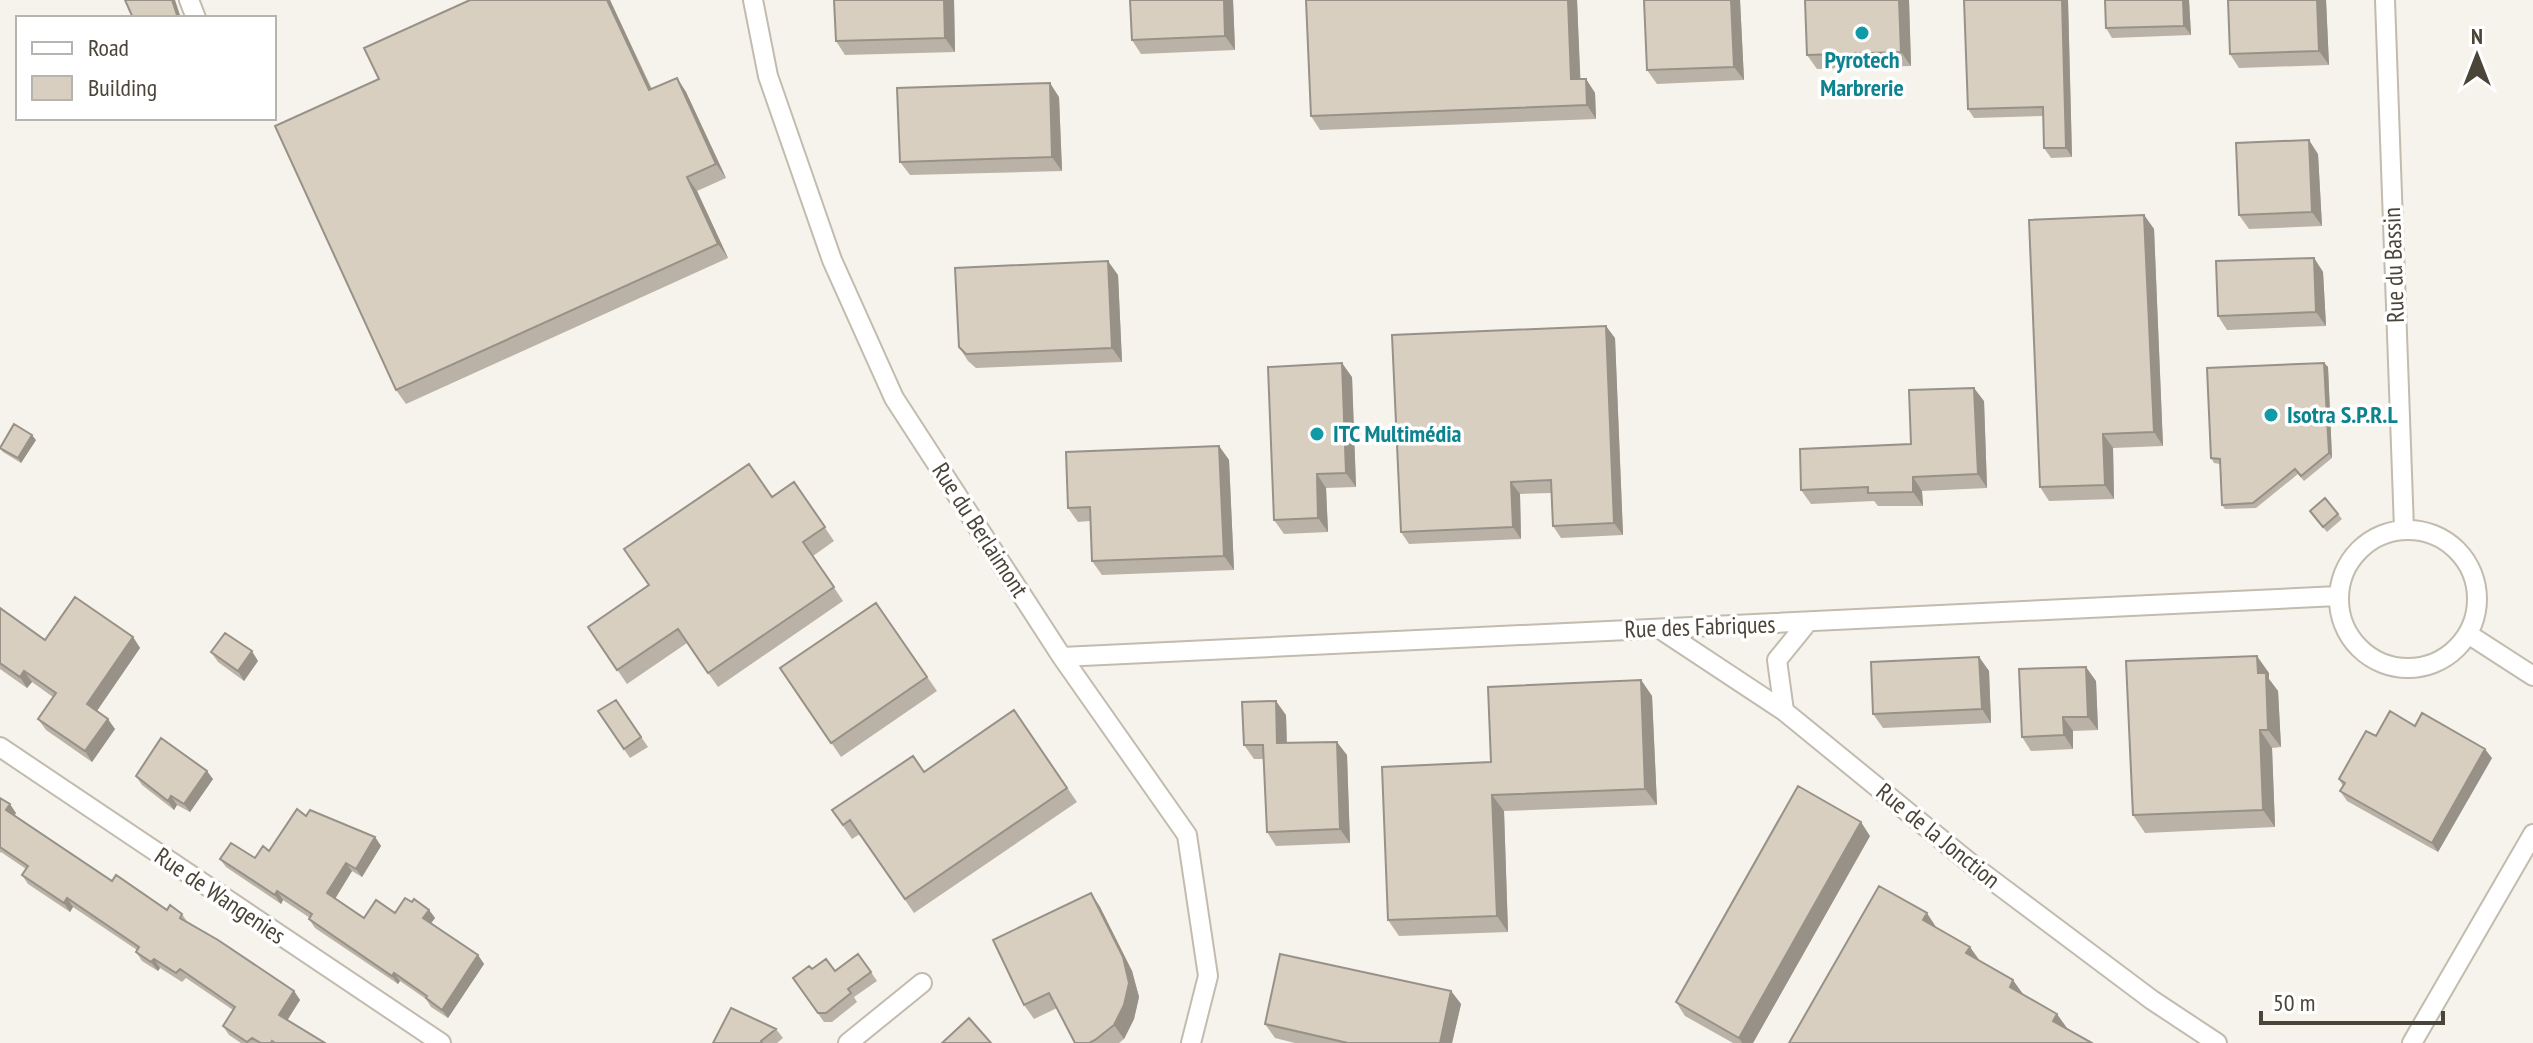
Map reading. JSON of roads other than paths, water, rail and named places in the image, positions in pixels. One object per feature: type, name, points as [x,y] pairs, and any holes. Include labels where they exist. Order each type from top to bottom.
[{"type":"street","name":"Rue du Berlaimont","points":[[753,0],[768,76],[832,260],[894,398],[1062,657],[1187,835],[1208,976],[1191,1043]]},
{"type":"street","name":"Rue du Bassin","points":[[2385,0],[2404,529]]},
{"type":"street","points":[[2404,529],[2426,532],[2445,540],[2461,554],[2473,572],[2477,593],[2476,614],[2468,634],[2453,652],[2434,664],[2411,668],[2388,666],[2368,656],[2351,639],[2341,619],[2338,596],[2342,576],[2352,558],[2366,543],[2384,533],[2404,529]]},
{"type":"street","name":"Rue des Fabriques","points":[[1062,657],[2338,596]]},
{"type":"street","points":[[1784,711],[1777,660],[1807,623]]},
{"type":"street","name":"Rue de la Jonction","points":[[1660,629],[1784,711],[1993,880],[2152,1000],[2217,1043]]},
{"type":"street","points":[[2468,634],[2533,676]]},
{"type":"street","name":"Rue de Wangenies","points":[[0,747],[441,1043]]},
{"type":"street","points":[[2412,1043],[2533,834]]},
{"type":"street","points":[[848,1043],[922,983]]},
{"type":"place","name":"Pyrotech Marbrerie","points":[[1862,33]]},
{"type":"place","name":"Isotra S.P.R.L","points":[[2271,415]]},
{"type":"place","name":"ITC Multimédia","points":[[1317,434]]}]
